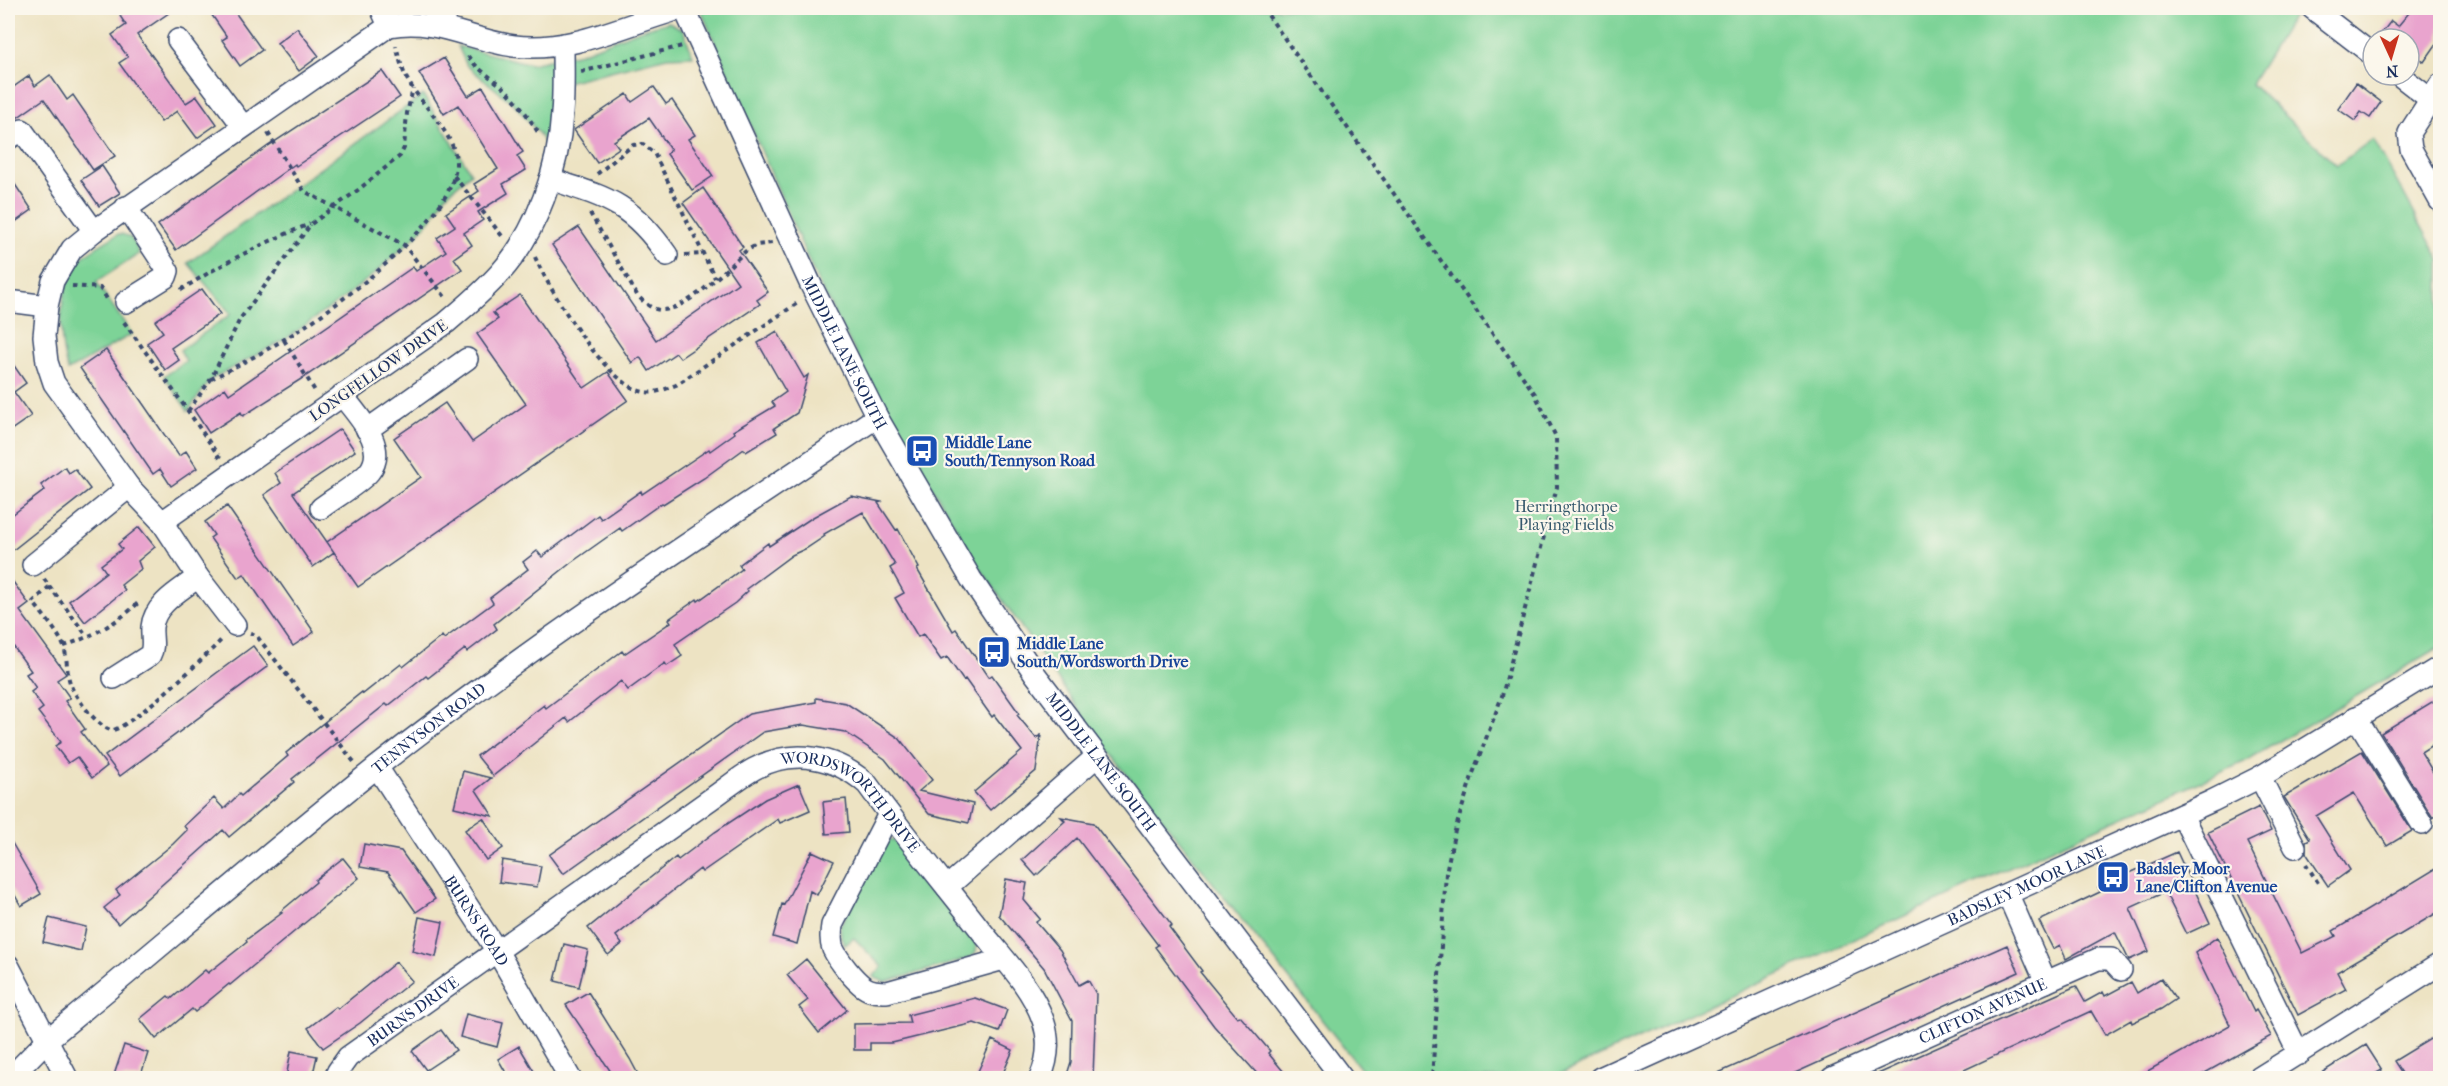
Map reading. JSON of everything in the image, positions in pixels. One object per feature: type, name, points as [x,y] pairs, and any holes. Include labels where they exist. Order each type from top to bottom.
[{"type":"street","name":"MIDDLE LANE SOUTH","points":[[684,8],[814,292],[877,417],[971,579],[1035,674],[1096,757],[1342,1078]]},
{"type":"street","points":[[235,626],[198,577],[162,522],[129,487],[54,383],[47,362],[44,336],[47,306],[54,280],[72,249],[126,207],[250,121],[385,16],[419,22],[444,17],[463,32],[514,46],[563,44],[607,34],[684,8]]},
{"type":"street","points":[[2312,8],[2361,46]]},
{"type":"street","points":[[178,40],[250,121]]},
{"type":"street","name":"LONGFELLOW DRIVE","points":[[162,522],[458,313],[502,271],[521,244],[552,170],[562,115],[563,44]]},
{"type":"street","points":[[2415,87],[2431,99],[2409,133],[2411,149],[2440,201]]},
{"type":"street","points":[[14,135],[94,231]]},
{"type":"street","points":[[552,170],[582,190],[614,202],[629,211],[668,255]]},
{"type":"street","points":[[124,312],[166,277],[168,271],[126,207]]},
{"type":"street","points":[[8,301],[47,306]]},
{"type":"street","points":[[367,430],[467,359]]},
{"type":"street","points":[[321,508],[369,472],[376,450],[367,430],[334,401]]},
{"type":"street","name":"TENNYSON ROAD","points":[[10,1078],[47,1040],[371,772],[622,588],[877,417]]},
{"type":"street","points":[[33,565],[129,487]]},
{"type":"street","points":[[114,678],[150,655],[153,649],[154,617],[162,605],[198,577]]},
{"type":"street","name":"BADSLEY MOOR LANE","points":[[1600,1078],[2008,895],[2260,777],[2440,667]]},
{"type":"street","points":[[2356,717],[2422,824]]},
{"type":"street","name":"WORDSWORTH DRIVE","points":[[497,951],[754,769],[774,760],[795,757],[834,762],[852,771],[867,784],[1004,959],[1036,1004],[1044,1022],[1047,1041],[1047,1061],[1040,1078]]},
{"type":"street","points":[[947,887],[1096,757]]},
{"type":"street","name":"BURNS ROAD","points":[[371,772],[497,951],[570,1078]]},
{"type":"street","points":[[2260,777],[2295,847]]},
{"type":"street","points":[[889,814],[832,925],[833,949],[847,969],[864,988],[875,992],[887,992],[1004,959]]},
{"type":"street","points":[[2182,815],[2299,1054]]},
{"type":"street","name":"CLIFTON AVENUE","points":[[1832,1078],[2046,982],[2008,895]]},
{"type":"street","name":"BURNS DRIVE","points":[[335,1078],[348,1057],[497,951]]},
{"type":"street","points":[[2046,982],[2098,958],[2111,959],[2121,970]]},
{"type":"street","points":[[2259,1078],[2440,964]]},
{"type":"street","points":[[8,965],[68,1078]]},
{"type":"path","points":[[1263,8],[1535,394],[1556,437],[1557,487],[1502,696],[1472,776],[1454,834],[1446,873],[1432,1078]]},
{"type":"path","points":[[210,379],[284,340],[345,297],[418,234],[433,216],[454,176],[457,163],[453,146],[406,77],[385,16]]},
{"type":"path","points":[[463,32],[466,53],[473,63],[506,90],[529,116],[552,170]]},
{"type":"path","points":[[563,76],[700,41]]},
{"type":"path","points":[[188,411],[210,379],[240,319],[311,224],[400,156],[404,148],[407,113],[413,88]]},
{"type":"path","points":[[250,121],[304,191],[404,245],[458,313]]},
{"type":"path","points":[[582,190],[592,178],[633,145],[643,144],[654,153],[715,278]]},
{"type":"path","points":[[454,176],[521,244],[601,361],[618,378],[644,392],[659,392],[676,385],[814,292]]},
{"type":"path","points":[[177,293],[217,267],[261,244],[311,224]]},
{"type":"path","points":[[54,280],[80,288],[100,288],[124,312],[127,327],[230,474]]},
{"type":"path","points":[[124,312],[127,327]]},
{"type":"path","points":[[284,340],[334,401]]},
{"type":"path","points":[[33,565],[87,636]]},
{"type":"path","points":[[64,646],[126,614],[139,602]]},
{"type":"path","points":[[235,626],[256,635],[371,772]]},
{"type":"path","points":[[2295,847],[2320,886]]},
{"type":"green space","name":"Herringthorpe Playing Fields","points":[[700,8],[2298,8],[2251,84],[2337,165],[2373,139],[2440,260],[2440,647],[2244,762],[1552,1078],[1368,1078],[1105,747],[978,565],[875,390],[817,280]]},
{"type":"green space","points":[[669,22],[683,30],[693,56],[667,57],[554,85],[554,116],[547,149],[539,134],[515,105],[467,66],[458,46],[531,64],[581,53],[640,30]]},
{"type":"green space","points":[[423,95],[471,173],[446,195],[418,234],[374,274],[284,340],[211,379],[188,411],[164,376],[186,361],[180,350],[231,314],[188,263]]},
{"type":"green space","points":[[118,234],[126,235],[132,240],[139,254],[96,282],[132,334],[68,371],[61,329],[63,299],[67,284],[72,271],[84,256]]},
{"type":"green space","points":[[893,840],[903,846],[976,943],[977,949],[974,955],[967,959],[885,982],[873,977],[882,967],[854,938],[845,945],[841,937],[840,926],[886,841]]},
{"type":"building","points":[[132,8],[176,8],[137,35],[186,103],[197,96],[217,124],[197,138],[177,111],[161,122],[119,63],[128,57],[112,35],[126,25],[120,16]]},
{"type":"building","points":[[207,8],[232,8],[262,50],[240,66],[222,40],[227,37]]},
{"type":"building","points":[[2413,8],[2440,8],[2440,39],[2424,62],[2421,60],[2421,27],[2386,27],[2391,21],[2398,26]]},
{"type":"building","points":[[297,28],[319,56],[299,71],[277,43]]},
{"type":"building","points":[[444,58],[468,96],[483,87],[523,152],[517,156],[526,170],[503,184],[508,193],[478,212],[483,220],[464,233],[472,245],[454,258],[462,269],[309,374],[243,416],[241,412],[209,433],[194,410],[225,388],[229,394],[413,267],[416,271],[446,251],[437,238],[455,226],[446,213],[479,191],[474,184],[498,169],[458,105],[444,114],[419,73]]},
{"type":"building","points":[[382,71],[400,97],[296,166],[295,164],[176,250],[158,225],[268,146]]},
{"type":"building","points":[[50,75],[67,100],[73,95],[115,156],[93,170],[44,99],[8,124],[8,91],[29,76],[35,86]]},
{"type":"building","points":[[2356,83],[2381,102],[2370,118],[2361,112],[2355,121],[2338,109]]},
{"type":"building","points":[[654,87],[666,104],[672,100],[695,135],[688,139],[713,176],[692,190],[667,154],[671,150],[649,118],[614,141],[619,148],[597,163],[574,130],[627,94],[632,102]]},
{"type":"building","points":[[102,166],[120,193],[99,206],[81,180]]},
{"type":"building","points":[[8,174],[32,210],[8,227]]},
{"type":"building","points":[[703,188],[743,247],[739,250],[768,292],[757,300],[760,304],[680,358],[676,353],[649,371],[640,357],[632,363],[552,245],[579,227],[656,340],[738,283],[683,203]]},
{"type":"building","points":[[202,289],[220,314],[171,348],[179,360],[165,370],[147,343],[163,332],[155,321]]},
{"type":"building","points":[[520,295],[584,388],[608,372],[628,400],[358,587],[327,542],[421,477],[394,438],[445,403],[472,442],[526,404],[477,334],[498,319],[493,313]]},
{"type":"building","points":[[777,331],[804,378],[808,375],[797,413],[774,428],[777,433],[746,452],[744,449],[704,478],[662,503],[622,531],[620,528],[572,562],[494,624],[497,629],[467,652],[465,649],[428,678],[426,676],[388,706],[386,704],[292,779],[294,782],[229,837],[223,830],[118,924],[104,908],[120,895],[116,890],[173,844],[187,830],[184,826],[214,798],[224,809],[239,794],[241,796],[288,756],[286,753],[362,692],[363,694],[401,664],[403,667],[442,636],[444,639],[493,603],[490,598],[528,569],[523,562],[537,551],[542,557],[598,515],[601,519],[641,491],[642,494],[709,449],[710,451],[735,433],[733,431],[775,406],[772,402],[786,392],[758,343]]},
{"type":"building","points":[[106,350],[179,456],[186,451],[197,468],[171,486],[160,469],[153,474],[80,368]]},
{"type":"building","points":[[8,357],[26,383],[14,392],[31,416],[8,432]]},
{"type":"building","points":[[340,429],[355,451],[293,493],[334,552],[313,567],[264,495],[281,483],[275,473]]},
{"type":"building","points":[[65,467],[69,473],[75,469],[90,489],[8,554],[8,518],[45,490],[41,485]]},
{"type":"building","points":[[851,496],[881,502],[878,503],[896,530],[898,529],[919,568],[917,569],[953,631],[956,629],[989,677],[992,675],[1019,713],[1017,715],[1036,738],[1041,735],[1036,771],[990,810],[974,792],[1022,751],[994,715],[992,717],[947,657],[941,660],[923,634],[918,637],[895,598],[904,593],[890,568],[895,565],[863,512],[792,555],[746,589],[748,591],[735,603],[675,644],[682,656],[667,666],[665,663],[628,690],[621,681],[569,722],[566,718],[493,776],[477,756],[544,705],[546,708],[622,651],[624,654],[671,622],[669,619],[742,569],[739,565],[768,543],[769,546],[813,517]]},
{"type":"building","points":[[227,506],[314,632],[293,646],[244,574],[238,578],[210,538],[214,535],[205,522]]},
{"type":"building","points":[[139,527],[155,547],[138,561],[141,569],[121,585],[125,590],[85,622],[69,601],[106,572],[101,565],[122,549],[118,544]]},
{"type":"building","points":[[8,575],[29,604],[20,611],[66,674],[57,680],[70,698],[65,701],[85,729],[81,732],[107,766],[92,778],[77,757],[68,763],[55,746],[61,742],[38,712],[43,708],[31,692],[36,688],[26,674],[31,671],[8,639]]},
{"type":"building","points":[[253,646],[268,666],[120,776],[105,756]]},
{"type":"building","points":[[2440,697],[2440,740],[2421,752],[2440,784],[2440,813],[2433,818],[2381,733]]},
{"type":"building","points":[[816,698],[846,703],[899,738],[932,780],[919,791],[973,804],[969,823],[929,814],[885,759],[845,732],[803,725],[763,732],[563,874],[549,855],[749,714],[816,702]]},
{"type":"building","points":[[2362,751],[2412,831],[2387,846],[2354,793],[2316,816],[2350,870],[2328,886],[2306,853],[2306,841],[2310,839],[2284,797]]},
{"type":"building","points":[[463,771],[491,778],[476,790],[493,816],[454,807]]},
{"type":"building","points":[[799,784],[810,810],[780,823],[778,819],[702,872],[700,869],[616,936],[622,944],[608,955],[588,928],[676,857],[678,860],[765,799]]},
{"type":"building","points":[[846,799],[849,832],[826,834],[823,802]]},
{"type":"building","points":[[2259,807],[2271,831],[2247,842],[2302,953],[2336,936],[2333,931],[2440,866],[2440,911],[2337,972],[2346,989],[2298,1015],[2208,832]]},
{"type":"building","points":[[1061,817],[1093,823],[1172,925],[1169,927],[1202,971],[1200,972],[1237,1017],[1240,1016],[1270,1051],[1268,1053],[1289,1078],[1261,1078],[1214,1026],[1155,947],[1158,945],[1077,838],[1036,876],[1022,860],[1065,821]]},
{"type":"building","points":[[483,818],[503,848],[486,860],[465,830]]},
{"type":"building","points":[[8,836],[41,894],[21,906],[8,883]]},
{"type":"building","points":[[364,844],[401,851],[435,899],[416,912],[388,872],[360,867]]},
{"type":"building","points":[[812,851],[834,861],[817,895],[810,891],[797,944],[773,937],[782,904],[784,905]]},
{"type":"building","points":[[2177,852],[2210,923],[2186,934],[2165,892],[2130,908],[2149,951],[2129,960],[2115,932],[2066,959],[2060,945],[2053,949],[2039,921],[2100,892],[2098,887]]},
{"type":"building","points":[[343,858],[359,878],[230,985],[195,1012],[192,1009],[156,1039],[140,1019],[168,996],[171,999],[205,970],[208,973],[282,913],[280,912],[316,882],[315,880]]},
{"type":"building","points":[[502,860],[541,866],[537,887],[499,882]]},
{"type":"building","points":[[1006,879],[1027,883],[1024,900],[1040,919],[1036,922],[1060,950],[1079,985],[1088,980],[1096,994],[1093,1078],[1066,1078],[1071,1062],[1072,1021],[1044,968],[999,915]]},
{"type":"building","points":[[419,917],[443,922],[436,957],[412,951]]},
{"type":"building","points":[[49,918],[86,927],[81,951],[43,942]]},
{"type":"building","points":[[2217,937],[2254,1012],[2256,1010],[2271,1036],[2196,1078],[2135,1078],[2230,1025],[2195,953]]},
{"type":"building","points":[[564,944],[588,950],[579,987],[555,981]]},
{"type":"building","points":[[2007,945],[2019,972],[1784,1078],[1707,1078]]},
{"type":"building","points":[[806,959],[847,1010],[819,1033],[799,1007],[808,1000],[787,975]]},
{"type":"building","points":[[396,962],[412,981],[360,1023],[323,1048],[308,1028],[336,1007],[338,1009]]},
{"type":"building","points":[[2161,978],[2176,999],[2161,1009],[2132,1023],[2131,1020],[2105,1035],[2091,1011],[1947,1078],[1869,1078],[2076,986],[2085,1002],[2103,992],[2105,996],[2131,982],[2137,993]]},
{"type":"building","points":[[588,992],[640,1078],[615,1078],[566,1005]]},
{"type":"building","points":[[975,998],[1007,1010],[999,1032],[974,1023],[892,1043],[870,1043],[870,1050],[854,1050],[854,1024],[910,1023],[908,1015]]},
{"type":"building","points":[[466,1014],[503,1023],[497,1047],[460,1037]]},
{"type":"building","points":[[441,1030],[456,1050],[426,1070],[412,1051]]},
{"type":"building","points":[[2440,1033],[2440,1074],[2433,1078],[2405,1078],[2394,1061]]},
{"type":"building","points":[[992,1040],[1013,1050],[1001,1078],[975,1078]]},
{"type":"building","points":[[124,1045],[148,1053],[140,1078],[113,1078]]},
{"type":"building","points":[[2366,1045],[2382,1070],[2368,1078],[2313,1078]]},
{"type":"building","points":[[519,1046],[538,1078],[509,1078],[498,1059]]},
{"type":"building","points":[[291,1051],[317,1056],[312,1078],[286,1078]]},
{"type":"place","name":"Middle Lane South/Tennyson Road","points":[[922,451]]},
{"type":"place","name":"Middle Lane South/Wordsworth Drive","points":[[994,652]]},
{"type":"place","name":"Badsley Moor Lane/Clifton Avenue","points":[[2113,877]]}]
